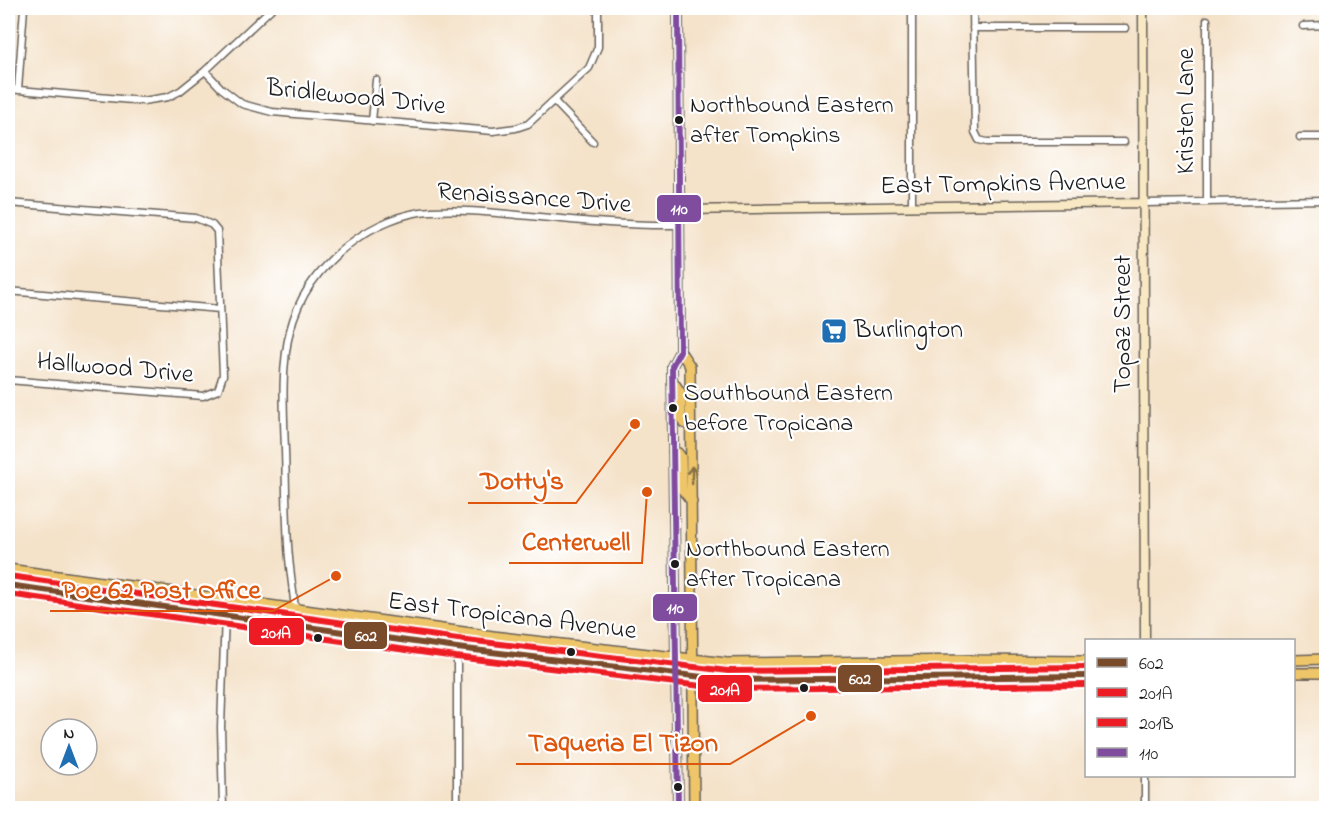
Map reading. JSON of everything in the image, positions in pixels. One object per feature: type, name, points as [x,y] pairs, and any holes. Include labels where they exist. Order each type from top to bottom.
[{"type":"main road","points":[[678,8],[681,351],[690,366],[694,808]]},
{"type":"main road","points":[[678,808],[672,366],[681,351]]},
{"type":"main road","points":[[672,380],[681,393],[681,417],[684,423],[691,426]]},
{"type":"main road","points":[[673,452],[678,453],[681,457],[682,489],[692,502]]},
{"type":"main road","name":"East Tropicana Avenue","points":[[8,569],[454,631],[676,658],[755,663],[917,660],[1085,661]]},
{"type":"main road","points":[[8,577],[42,580],[65,577]]},
{"type":"main road","name":"East Tropicana Avenue","points":[[8,585],[456,648],[693,678],[728,680],[1085,676]]},
{"type":"main road","points":[[188,609],[200,604],[224,606],[231,599]]},
{"type":"main road","points":[[225,614],[230,609],[252,611],[264,604]]},
{"type":"main road","points":[[413,641],[424,635],[450,637],[454,631]]},
{"type":"main road","points":[[456,648],[461,641],[483,643],[493,636]]},
{"type":"main road","points":[[840,678],[870,672],[911,669],[916,667],[917,660]]},
{"type":"main road","points":[[914,677],[925,672],[963,666],[971,660]]},
{"type":"main road","points":[[1295,660],[1326,660]]},
{"type":"main road","points":[[1295,674],[1326,673]]},
{"type":"street","points":[[18,90],[24,8]]},
{"type":"street","points":[[8,89],[143,101],[168,97],[180,92],[272,8]]},
{"type":"street","points":[[593,142],[554,101],[589,68],[598,47],[598,8]]},
{"type":"street","points":[[912,8],[912,207]]},
{"type":"street","points":[[973,8],[975,132],[979,140],[987,142],[1124,142]]},
{"type":"street","name":"Topaz Street","points":[[1143,8],[1145,639]]},
{"type":"street","name":"Kristen Lane","points":[[1207,20],[1207,202]]},
{"type":"street","points":[[1303,26],[1326,26]]},
{"type":"street","points":[[973,28],[1126,27]]},
{"type":"street","name":"Bridlewood Drive","points":[[204,71],[242,104],[272,112],[372,121],[493,131],[528,124],[554,101]]},
{"type":"street","points":[[372,121],[376,80]]},
{"type":"street","points":[[1300,137],[1326,137]]},
{"type":"street","name":"East Tompkins Avenue","points":[[680,210],[1326,200]]},
{"type":"street","points":[[8,203],[196,218],[213,225],[217,231],[220,309],[8,291]]},
{"type":"street","name":"Renaissance Drive","points":[[295,609],[288,548],[283,389],[286,342],[296,310],[312,280],[335,254],[363,233],[395,219],[428,211],[461,210],[636,226],[680,225]]},
{"type":"street","name":"Hallwood Drive","points":[[8,380],[203,396],[218,390],[222,383],[220,309]]},
{"type":"street","points":[[223,808],[222,727],[225,614]]},
{"type":"street","points":[[456,648],[457,808]]},
{"type":"street","points":[[1145,777],[1145,808]]},
{"type":"transit line","name":"110","points":[[678,8],[680,351],[672,366],[678,808]]},
{"type":"transit line","name":"201B","points":[[9,576],[458,639],[728,671],[1085,667]]},
{"type":"transit line","name":"602","points":[[8,585],[457,648],[728,680],[1085,676]]},
{"type":"transit line","name":"201A","points":[[8,594],[456,657],[727,689],[1085,685]]},
{"type":"place","name":"Northbound Eastern after Tompkins","points":[[679,120]]},
{"type":"place","name":"Burlington","points":[[834,331]]},
{"type":"place","name":"Southbound Eastern before Tropicana","points":[[673,408]]},
{"type":"place","name":"Dotty's","points":[[635,424]]},
{"type":"place","name":"Centerwell","points":[[647,492]]},
{"type":"place","name":"Northbound Eastern after Tropicana","points":[[675,564]]},
{"type":"place","name":"Poe 62 Post Office","points":[[336,576]]},
{"type":"place","name":"Taqueria El Tizon","points":[[811,716]]}]
